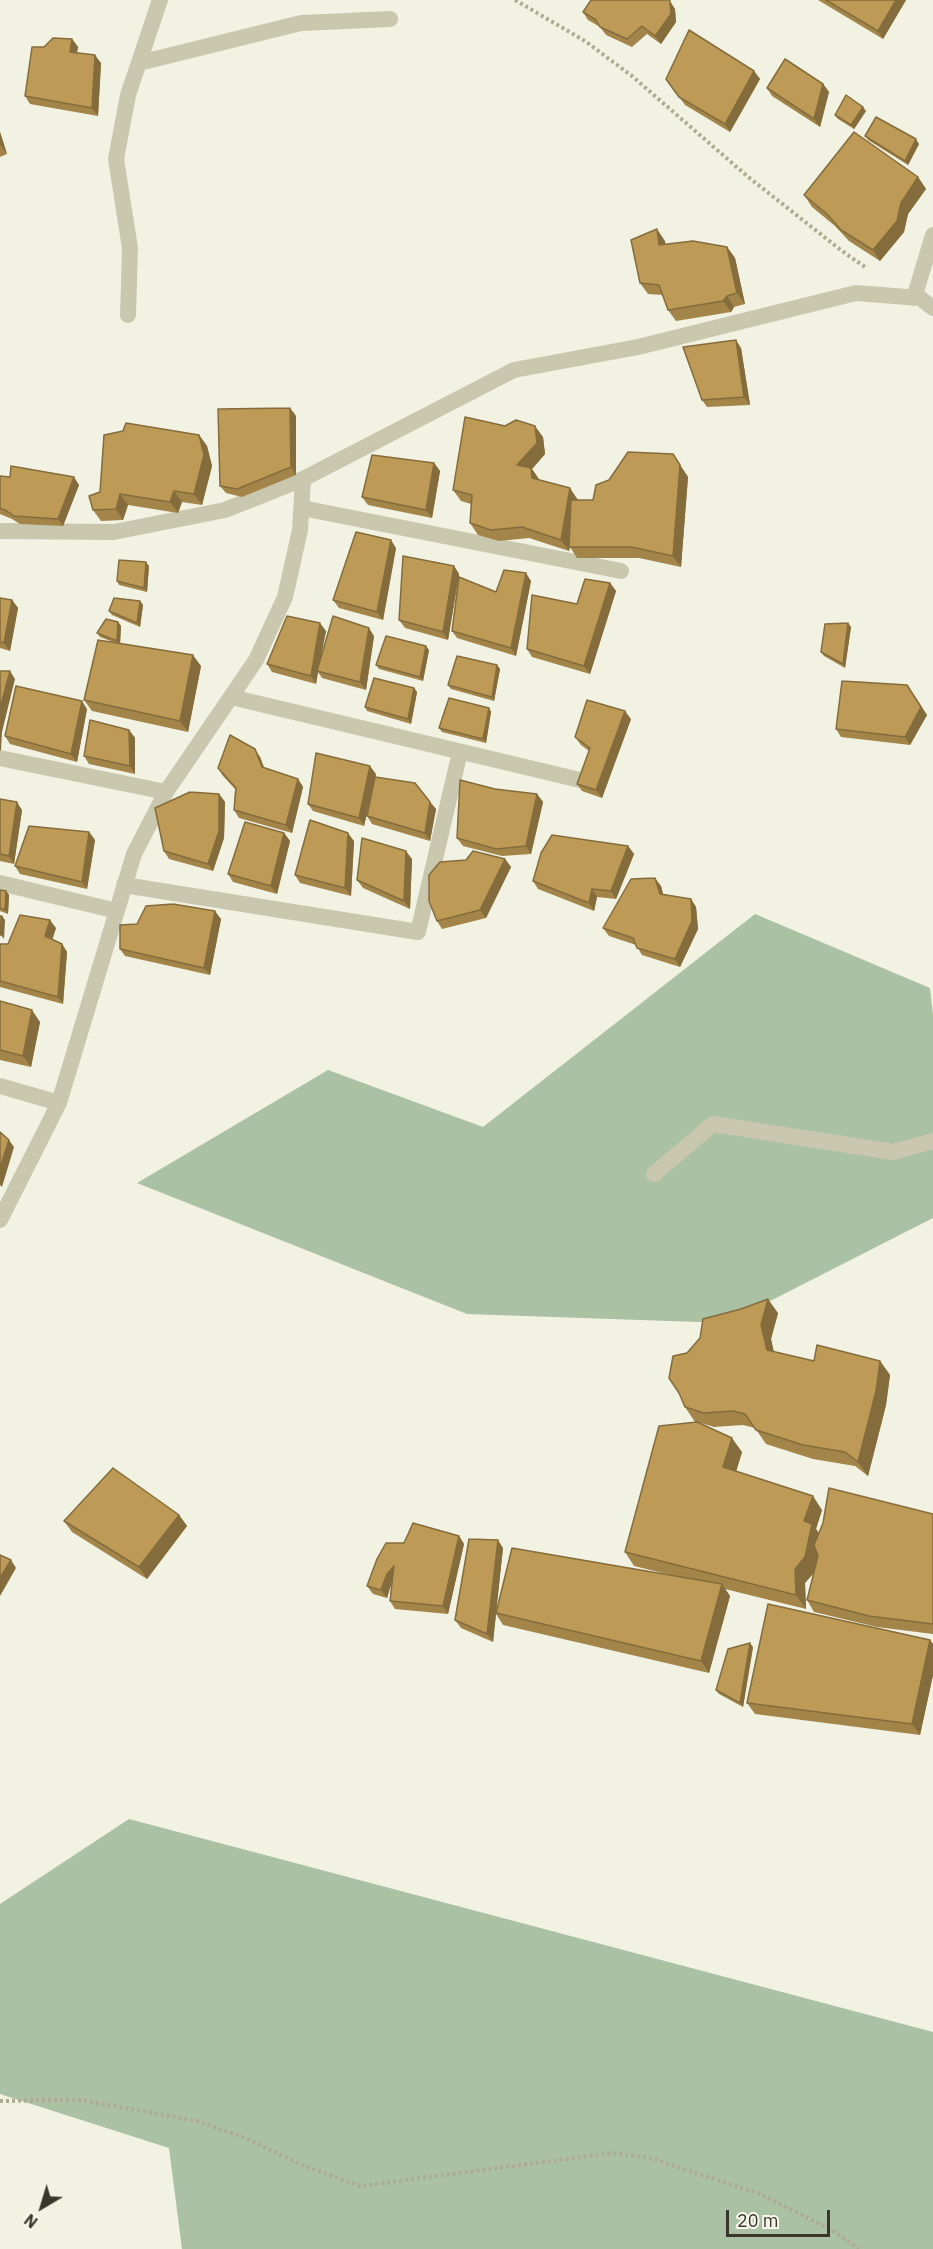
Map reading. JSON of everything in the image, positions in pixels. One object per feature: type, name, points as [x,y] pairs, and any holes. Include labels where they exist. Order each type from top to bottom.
[{"type":"street","points":[[128,315],[130,248],[116,159],[128,95],[160,0]]},
{"type":"street","points":[[139,63],[301,23],[390,19]]},
{"type":"street","points":[[914,298],[933,235]]},
{"type":"street","points":[[0,531],[114,532],[225,510],[303,479],[514,370],[638,347],[856,293],[920,298],[933,308]]},
{"type":"street","points":[[0,1220],[58,1103],[134,854],[166,792],[256,660],[285,597],[300,530],[303,479]]},
{"type":"street","points":[[302,508],[621,572]]},
{"type":"street","points":[[231,697],[580,780]]},
{"type":"street","points":[[124,885],[418,932],[460,752]]},
{"type":"street","points":[[0,758],[166,792]]},
{"type":"street","points":[[0,883],[117,911]]},
{"type":"street","points":[[0,1086],[58,1103]]},
{"type":"street","points":[[654,1174],[713,1124],[893,1152],[933,1141]]},
{"type":"path","points":[[515,0],[585,41],[632,76],[747,176],[842,251],[869,269]]},
{"type":"path","points":[[0,2101],[81,2100],[197,2121],[245,2138],[302,2165],[360,2186],[613,2153],[650,2158],[760,2194],[832,2230],[859,2249]]},
{"type":"green space","points":[[755,914],[930,988],[933,1015],[933,1218],[727,1323],[467,1314],[137,1183],[328,1070],[483,1127]]},
{"type":"green space","points":[[129,1819],[933,2032],[933,2249],[182,2249],[169,2148],[0,2094],[0,1904]]},
{"type":"building","points":[[591,0],[669,0],[671,14],[655,36],[642,26],[627,39],[600,27],[596,20],[583,12]]},
{"type":"building","points":[[826,0],[896,0],[878,31]]},
{"type":"building","points":[[689,30],[754,71],[725,124],[679,97],[666,79]]},
{"type":"building","points":[[53,38],[72,39],[70,52],[95,55],[92,108],[25,96],[32,47],[44,47]]},
{"type":"building","points":[[785,59],[823,84],[814,119],[767,88]]},
{"type":"building","points":[[846,95],[863,107],[851,125],[835,115]]},
{"type":"building","points":[[876,117],[916,139],[905,161],[865,136]]},
{"type":"building","points":[[854,132],[918,177],[901,203],[897,221],[873,250],[841,230],[828,215],[804,195]]},
{"type":"building","points":[[657,229],[659,245],[693,241],[727,247],[737,293],[727,296],[723,301],[668,310],[659,285],[640,283],[631,240]]},
{"type":"building","points":[[736,340],[744,397],[702,400],[683,347]]},
{"type":"building","points":[[290,408],[291,467],[237,489],[220,486],[218,409]]},
{"type":"building","points":[[465,417],[505,426],[516,420],[535,426],[537,443],[517,465],[531,468],[532,478],[570,488],[561,540],[522,527],[491,530],[470,523],[472,495],[453,490]]},
{"type":"building","points":[[126,423],[199,435],[204,455],[194,494],[174,491],[170,502],[120,494],[116,509],[93,510],[89,496],[100,492],[104,435],[123,431]]},
{"type":"building","points":[[628,452],[673,454],[680,465],[673,556],[631,547],[569,547],[571,500],[593,500],[596,485],[609,480]]},
{"type":"building","points":[[372,455],[434,463],[426,510],[362,497]]},
{"type":"building","points":[[11,466],[74,477],[58,519],[14,516],[0,508],[0,476],[10,477]]},
{"type":"building","points":[[356,532],[391,540],[377,612],[333,600]]},
{"type":"building","points":[[403,556],[454,566],[443,632],[399,620]]},
{"type":"building","points":[[119,560],[146,562],[144,588],[117,581]]},
{"type":"building","points":[[504,570],[526,573],[511,648],[452,631],[459,577],[496,592]]},
{"type":"building","points":[[585,579],[610,583],[584,666],[527,649],[532,595],[577,604]]},
{"type":"building","points":[[0,598],[12,600],[4,643],[0,642]]},
{"type":"building","points":[[114,598],[140,601],[137,623],[109,611]]},
{"type":"building","points":[[287,616],[320,623],[311,676],[267,664]]},
{"type":"building","points":[[333,616],[369,628],[360,682],[317,671]]},
{"type":"building","points":[[106,619],[118,622],[117,641],[97,633]]},
{"type":"building","points":[[848,623],[843,664],[821,652],[825,624]]},
{"type":"building","points":[[386,636],[426,646],[420,677],[376,665]]},
{"type":"building","points":[[98,640],[193,655],[180,721],[84,700]]},
{"type":"building","points":[[457,656],[497,665],[492,697],[448,685]]},
{"type":"building","points":[[0,671],[10,671],[0,709]]},
{"type":"building","points":[[374,678],[414,688],[408,719],[365,707]]},
{"type":"building","points":[[842,681],[907,685],[921,707],[905,737],[836,729]]},
{"type":"building","points":[[16,686],[82,701],[71,754],[5,736]]},
{"type":"building","points":[[449,698],[489,708],[483,739],[439,728]]},
{"type":"building","points":[[587,700],[625,711],[596,790],[577,784],[590,748],[575,737]]},
{"type":"building","points":[[90,720],[129,730],[130,766],[84,756]]},
{"type":"building","points":[[230,735],[255,749],[262,767],[298,779],[286,825],[234,810],[236,788],[218,768]]},
{"type":"building","points":[[316,753],[370,766],[359,818],[308,804]]},
{"type":"building","points":[[375,777],[415,783],[430,802],[425,833],[367,816]]},
{"type":"building","points":[[460,780],[495,789],[537,794],[526,846],[496,849],[457,838]]},
{"type":"building","points":[[190,792],[219,794],[219,831],[208,864],[164,851],[155,808]]},
{"type":"building","points":[[0,799],[17,802],[9,856],[0,854]]},
{"type":"building","points":[[310,820],[348,833],[345,888],[295,875]]},
{"type":"building","points":[[245,822],[284,833],[271,886],[228,874]]},
{"type":"building","points":[[29,826],[89,832],[82,882],[15,866]]},
{"type":"building","points":[[552,835],[628,846],[611,891],[592,889],[589,903],[533,881],[541,853]]},
{"type":"building","points":[[362,838],[406,851],[404,901],[357,880]]},
{"type":"building","points":[[473,851],[505,859],[480,910],[437,921],[429,901],[429,875],[440,862],[466,860]]},
{"type":"building","points":[[655,878],[660,894],[691,899],[692,921],[675,959],[637,948],[633,938],[603,928],[631,879]]},
{"type":"building","points":[[0,890],[6,891],[5,910],[0,908]]},
{"type":"building","points":[[173,904],[215,911],[204,968],[120,949],[120,925],[137,924],[146,906]]},
{"type":"building","points":[[20,915],[50,920],[45,936],[62,944],[58,997],[0,981],[0,944],[8,944]]},
{"type":"building","points":[[0,916],[2,916],[1,935],[0,935]]},
{"type":"building","points":[[0,1001],[32,1010],[23,1056],[0,1050]]},
{"type":"building","points":[[0,1132],[9,1140],[0,1168]]},
{"type":"building","points":[[768,1299],[761,1325],[767,1350],[814,1361],[817,1345],[880,1361],[876,1391],[858,1462],[845,1452],[803,1445],[756,1430],[745,1414],[733,1411],[704,1413],[685,1407],[669,1378],[673,1356],[687,1353],[700,1338],[703,1319]]},
{"type":"building","points":[[697,1422],[732,1438],[723,1467],[813,1496],[804,1521],[812,1524],[805,1557],[795,1569],[796,1595],[625,1552],[659,1426]]},
{"type":"building","points":[[113,1468],[179,1515],[139,1567],[64,1521]]},
{"type":"building","points":[[829,1488],[933,1514],[933,1624],[869,1616],[807,1600],[818,1556],[814,1545],[823,1523]]},
{"type":"building","points":[[413,1523],[459,1536],[443,1606],[390,1601],[394,1566],[387,1574],[381,1590],[367,1586],[386,1543],[404,1543]]},
{"type":"building","points":[[469,1539],[498,1540],[487,1634],[455,1620]]},
{"type":"building","points":[[512,1548],[722,1584],[701,1661],[496,1613]]},
{"type":"building","points":[[0,1555],[11,1560],[0,1578]]},
{"type":"building","points":[[768,1604],[930,1640],[912,1724],[747,1703]]},
{"type":"building","points":[[750,1643],[740,1703],[716,1690],[728,1649]]}]
